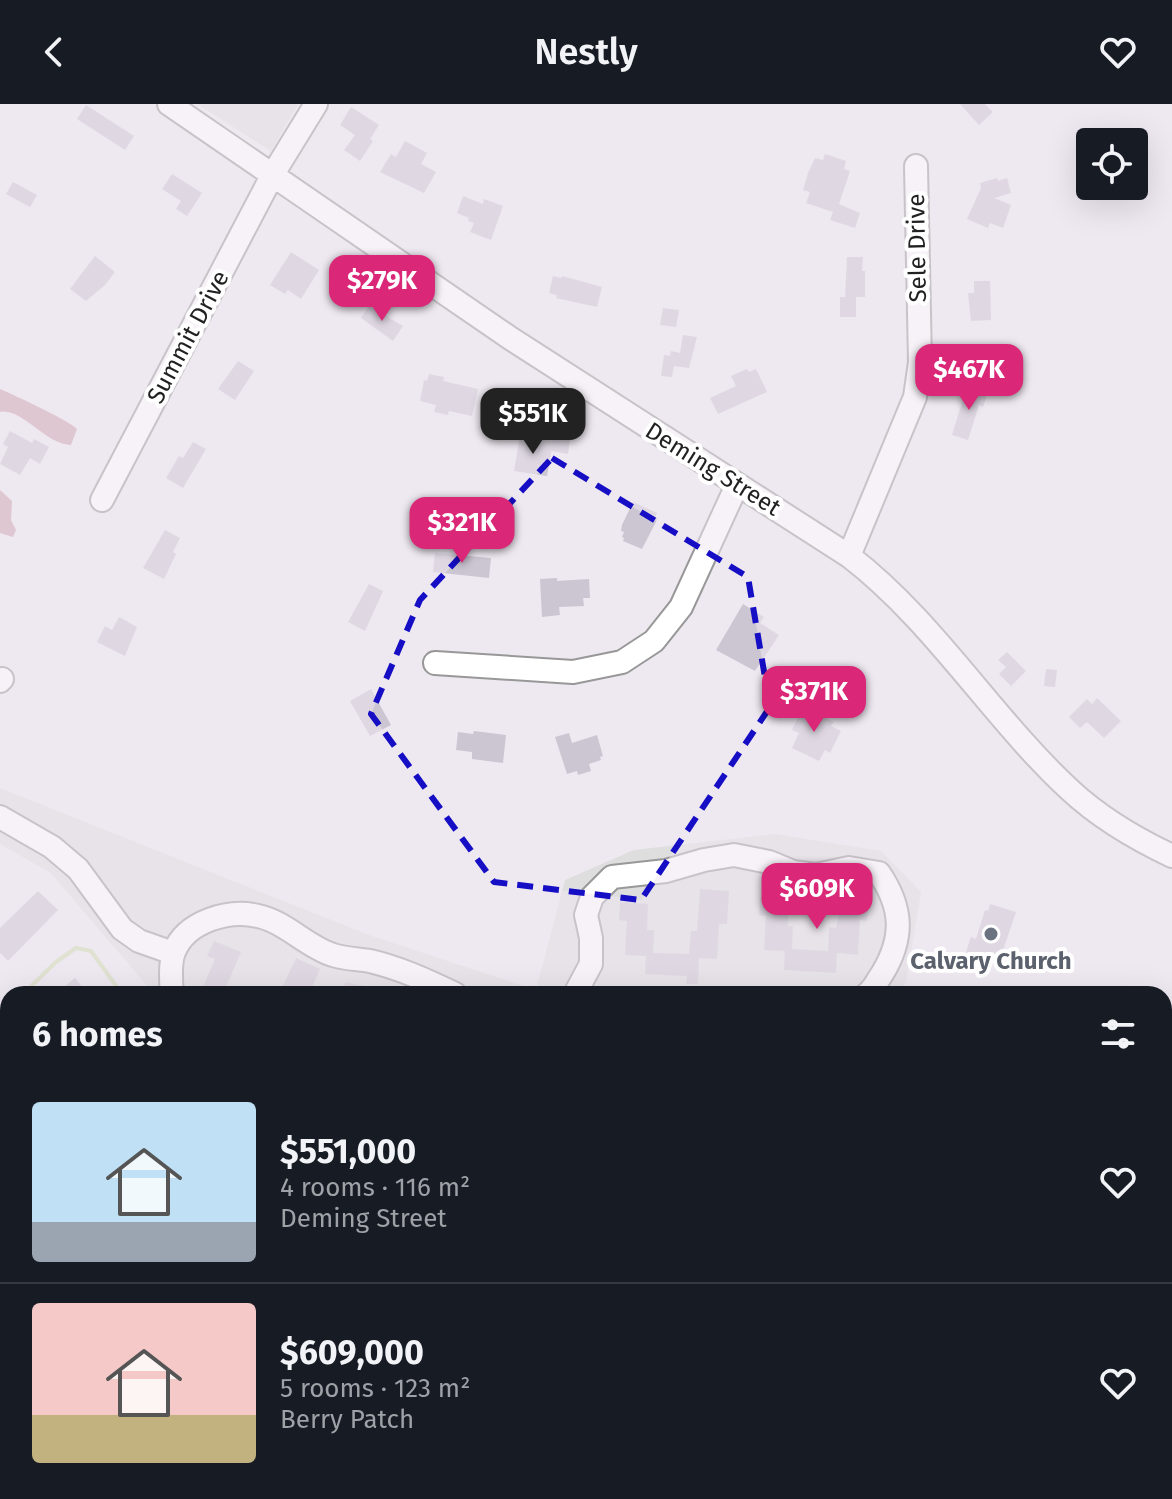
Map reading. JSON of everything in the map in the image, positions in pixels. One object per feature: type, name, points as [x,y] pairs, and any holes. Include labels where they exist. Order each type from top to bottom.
[{"type":"street","name":"Deming Street","points":[[169,104],[510,338],[876,576],[1070,790],[1108,821],[1172,856]]},
{"type":"street","name":"Summit Drive","points":[[102,500],[273,174],[316,104]]},
{"type":"street","name":"Sele Drive","points":[[849,556],[915,397],[920,362],[916,166]]},
{"type":"street","points":[[435,663],[573,672],[622,662],[654,641],[681,607],[737,485]]},
{"type":"street","points":[[0,817],[52,847],[78,869],[122,929],[139,941],[173,953]]},
{"type":"street","points":[[579,986],[591,964],[591,938],[586,915],[592,897],[612,877],[666,871],[734,855],[769,862],[793,872],[816,875],[849,868],[879,873],[895,903],[899,925],[896,946],[873,986]]},
{"type":"street","points":[[172,986],[173,953],[183,938],[218,916],[236,913],[259,916],[285,927],[331,955],[393,968],[438,986]]},
{"type":"highlighted area","points":[[552,458],[748,577],[770,707],[641,900],[494,882],[371,714],[420,600]]},
{"type":"shaded area","points":[[197,104],[298,104],[271,151]]},
{"type":"shaded area","points":[[0,389],[73,425],[77,429],[71,445],[52,439],[16,415],[0,412]]},
{"type":"shaded area","points":[[0,490],[12,501],[11,520],[16,530],[13,537],[0,533]]},
{"type":"shaded area","points":[[0,788],[369,935],[524,986],[147,986],[51,873],[0,844]]},
{"type":"shaded area","points":[[775,834],[881,851],[921,892],[904,986],[537,986],[565,880],[634,850]]},
{"type":"building","points":[[960,104],[985,104],[993,112],[979,125]]},
{"type":"building","points":[[86,105],[134,136],[125,150],[77,119]]},
{"type":"building","points":[[351,107],[379,125],[360,161],[344,150],[355,135],[340,125]]},
{"type":"building","points":[[405,141],[427,153],[421,164],[436,172],[424,193],[380,172],[391,154],[396,157]]},
{"type":"building","points":[[825,154],[846,161],[844,169],[850,171],[839,204],[860,213],[855,228],[830,220],[833,212],[806,203],[810,192],[803,190],[808,173],[815,158],[823,160]]},
{"type":"building","points":[[172,174],[202,193],[187,216],[176,209],[181,201],[162,189]]},
{"type":"building","points":[[997,178],[998,181],[1007,178],[1011,193],[994,198],[1011,205],[1003,228],[990,223],[988,228],[967,219],[981,188],[980,183]]},
{"type":"building","points":[[13,182],[37,195],[30,207],[6,194]]},
{"type":"building","points":[[463,196],[483,204],[484,199],[503,206],[491,240],[470,232],[474,223],[457,213]]},
{"type":"building","points":[[291,252],[319,270],[301,299],[288,290],[285,294],[270,285]]},
{"type":"building","points":[[95,256],[115,272],[86,301],[70,289]]},
{"type":"building","points":[[847,257],[863,257],[865,297],[856,297],[856,317],[840,317],[840,297],[845,297]]},
{"type":"building","points":[[553,276],[602,287],[597,307],[556,298],[557,295],[549,293]]},
{"type":"building","points":[[974,281],[990,281],[991,320],[971,321],[968,293],[974,293]]},
{"type":"building","points":[[369,306],[403,326],[393,341],[361,318]]},
{"type":"building","points":[[663,308],[679,310],[676,327],[660,325]]},
{"type":"building","points":[[683,335],[697,337],[689,368],[674,366],[672,377],[661,376],[664,355],[670,356],[671,351],[680,353]]},
{"type":"building","points":[[238,361],[254,371],[235,400],[218,389]]},
{"type":"building","points":[[747,369],[749,372],[756,369],[767,392],[718,414],[710,398],[736,386],[731,376]]},
{"type":"building","points":[[429,374],[444,377],[443,381],[478,389],[472,416],[449,411],[448,415],[434,412],[436,405],[420,401],[424,380],[427,381]]},
{"type":"building","points":[[967,386],[988,392],[983,407],[979,405],[968,440],[952,435]]},
{"type":"building","points":[[10,431],[32,443],[34,439],[49,447],[40,464],[30,458],[20,475],[0,464],[8,447],[3,444]]},
{"type":"building","points":[[554,432],[571,435],[568,454],[551,451]]},
{"type":"building","points":[[520,435],[553,441],[547,476],[514,471]]},
{"type":"building","points":[[193,442],[206,449],[183,488],[166,478],[179,456],[183,458]]},
{"type":"building","points":[[633,502],[657,513],[655,517],[658,518],[642,549],[623,541],[622,537],[622,525]]},
{"type":"building","points":[[421,518],[435,519],[434,536],[420,535]]},
{"type":"building","points":[[165,530],[180,538],[164,579],[143,568]]},
{"type":"building","points":[[435,553],[491,558],[489,578],[433,572]]},
{"type":"building","points":[[557,578],[557,581],[589,579],[590,598],[583,598],[584,606],[559,607],[560,615],[542,617],[540,579]]},
{"type":"building","points":[[369,584],[383,591],[365,631],[348,622]]},
{"type":"building","points":[[743,604],[764,617],[760,623],[779,635],[755,671],[716,650]]},
{"type":"building","points":[[119,617],[137,627],[125,656],[97,642],[105,626],[112,630]]},
{"type":"building","points":[[1007,652],[1026,671],[1011,686],[999,674],[1006,667],[998,660]]},
{"type":"building","points":[[1046,669],[1057,670],[1055,687],[1044,686]]},
{"type":"building","points":[[371,689],[391,725],[370,736],[350,701]]},
{"type":"building","points":[[1097,698],[1121,721],[1104,738],[1087,722],[1080,728],[1069,717],[1087,699],[1092,704]]},
{"type":"building","points":[[803,707],[834,722],[831,726],[841,731],[830,753],[825,750],[819,761],[792,748],[799,733],[792,730]]},
{"type":"building","points":[[474,731],[506,735],[503,763],[472,759],[472,752],[456,750],[458,732],[473,734]]},
{"type":"building","points":[[569,733],[572,743],[597,735],[603,756],[601,760],[589,764],[591,771],[567,774],[555,737]]},
{"type":"building","points":[[840,885],[869,887],[867,921],[860,920],[858,955],[837,953],[836,973],[784,970],[785,951],[764,950],[766,916],[759,915],[760,897],[788,899],[788,926],[793,926],[792,949],[828,951],[829,927],[836,928],[838,920]]},
{"type":"building","points":[[700,889],[729,891],[727,924],[719,924],[717,959],[699,958],[698,984],[686,984],[687,976],[645,974],[646,956],[625,955],[627,921],[619,920],[620,902],[648,904],[647,930],[654,930],[653,953],[689,954],[691,931],[697,931]]},
{"type":"building","points":[[38,891],[58,910],[8,961],[0,953],[0,928]]},
{"type":"building","name":"Calvary Church","points":[[990,904],[1016,912],[998,965],[965,955],[971,937],[976,939],[985,910],[988,911]]},
{"type":"building","points":[[214,941],[241,952],[226,986],[203,986],[215,959],[207,956]]},
{"type":"building","points":[[296,958],[320,969],[313,986],[283,986]]},
{"type":"building","points":[[75,978],[82,986],[65,986]]},
{"type":"building","points":[[345,982],[365,986],[344,986]]},
{"type":"waterway","points":[[31,986],[76,948],[91,951],[116,986]]},
{"type":"place","name":"Calvary Church","points":[[991,934]]}]
